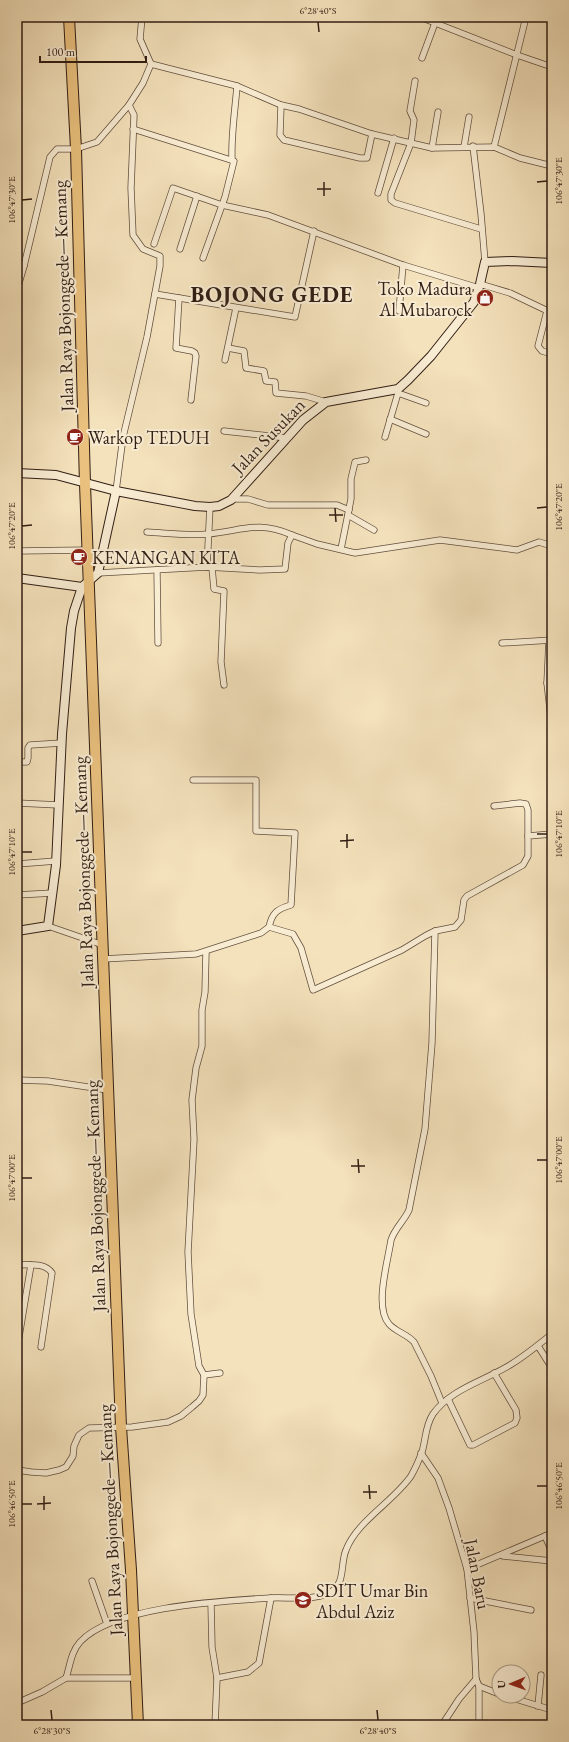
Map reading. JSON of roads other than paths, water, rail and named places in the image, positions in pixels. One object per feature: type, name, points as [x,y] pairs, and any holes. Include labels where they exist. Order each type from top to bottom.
[{"type":"highway","name":"Jalan Raya Bojonggede—Kemang","points":[[69,17],[76,149],[88,550],[86,584],[103,945],[121,1427],[133,1616],[138,1725]]},
{"type":"street","points":[[17,290],[50,157],[57,149],[76,149],[97,142],[129,105],[143,83],[151,64],[140,39],[142,17]]},
{"type":"street","points":[[422,17],[517,55],[552,67]]},
{"type":"street","points":[[494,147],[526,17]]},
{"type":"street","points":[[422,58],[435,23]]},
{"type":"street","points":[[151,64],[237,86],[281,105],[299,109],[372,134],[432,148],[473,146],[494,147],[520,158],[552,166]]},
{"type":"street","points":[[415,81],[410,112],[414,120],[410,143],[391,194],[392,202],[481,229]]},
{"type":"street","points":[[203,258],[222,205],[234,163],[232,160],[231,139],[237,86]]},
{"type":"street","points":[[48,926],[56,861],[58,805],[71,628],[74,611],[86,584],[98,572],[116,491],[123,437],[147,337],[160,266],[160,256],[143,249],[134,234],[132,188],[134,114],[129,105]]},
{"type":"street","points":[[281,105],[280,135],[284,140],[360,158],[368,158],[372,134]]},
{"type":"street","points":[[432,148],[438,112]]},
{"type":"street","points":[[464,147],[469,117]]},
{"type":"street","points":[[133,129],[232,160]]},
{"type":"street","points":[[378,193],[394,138]]},
{"type":"street","points":[[384,437],[398,391],[431,356],[461,319],[474,302],[480,286],[485,262],[473,146]]},
{"type":"street","points":[[154,244],[174,188],[222,205],[268,215],[314,231],[403,266],[510,293],[525,299],[549,312],[538,346],[542,351],[552,354]]},
{"type":"street","points":[[180,249],[198,196]]},
{"type":"street","points":[[155,294],[295,317],[314,231]]},
{"type":"street","points":[[485,262],[512,261],[552,263]]},
{"type":"street","points":[[17,264],[24,266]]},
{"type":"street","points":[[399,311],[403,266]]},
{"type":"street","points":[[179,298],[176,348],[192,351],[196,356],[191,400]]},
{"type":"street","points":[[225,360],[236,308]]},
{"type":"street","points":[[228,348],[244,351],[246,368],[264,371],[266,381],[275,382],[276,393],[306,396],[326,402]]},
{"type":"street","points":[[398,391],[426,403]]},
{"type":"street","name":"Jalan Susukan","points":[[17,472],[56,475],[85,484],[171,502],[210,507],[225,504],[231,500],[303,420],[326,402],[398,391]]},
{"type":"street","points":[[390,419],[426,434]]},
{"type":"street","points":[[224,431],[287,438]]},
{"type":"street","points":[[341,549],[351,499],[350,479],[356,462],[366,460]]},
{"type":"street","points":[[231,500],[248,499],[268,505],[337,505],[374,530]]},
{"type":"street","points":[[210,507],[208,534],[210,568],[214,589],[223,589],[224,591],[221,662],[224,685]]},
{"type":"street","points":[[147,532],[208,534],[259,526],[270,527],[317,544],[341,549],[348,553],[355,554],[440,540],[517,550],[539,542],[552,546]]},
{"type":"street","points":[[98,572],[210,568],[260,570],[285,569],[288,544],[292,534]]},
{"type":"street","points":[[17,551],[88,550]]},
{"type":"street","points":[[157,570],[158,643]]},
{"type":"street","points":[[17,578],[86,584]]},
{"type":"street","points":[[502,643],[551,640],[550,682],[552,727]]},
{"type":"street","points":[[17,762],[26,762],[28,758],[28,748],[30,745],[62,743]]},
{"type":"street","points":[[103,959],[184,955],[206,952],[252,937],[269,927],[272,916],[279,910],[290,905],[295,832],[256,831],[256,780],[193,780]]},
{"type":"street","points":[[17,803],[58,805]]},
{"type":"street","points":[[269,927],[293,934],[301,948],[313,990],[402,950],[436,931],[455,927],[461,920],[464,900],[469,894],[523,865],[528,856],[528,810],[526,804],[520,803],[494,806]]},
{"type":"street","points":[[528,836],[552,834]]},
{"type":"street","points":[[17,864],[56,861]]},
{"type":"street","points":[[17,895],[53,893]]},
{"type":"street","points":[[17,931],[48,926],[103,945]]},
{"type":"street","points":[[436,931],[431,1050],[424,1140],[409,1210],[405,1218],[393,1232],[382,1301],[385,1320],[390,1326],[410,1337],[414,1342],[431,1376],[442,1403]]},
{"type":"street","points":[[17,1470],[46,1473],[59,1470],[66,1467],[73,1456],[76,1439],[83,1431],[89,1428],[97,1427],[121,1427],[168,1422],[181,1416],[199,1401],[203,1395],[204,1375],[199,1366],[191,1314],[188,1252],[194,1139],[192,1100],[196,1068],[202,1046],[202,1010],[205,992],[206,952]]},
{"type":"street","points":[[17,1080],[48,1081],[108,1090]]},
{"type":"street","points":[[17,1265],[43,1266],[49,1269],[52,1273],[41,1347]]},
{"type":"street","points":[[18,1343],[31,1265]]},
{"type":"street","points":[[66,1678],[73,1655],[80,1642],[107,1624],[133,1616],[211,1603],[318,1596],[331,1592],[340,1583],[346,1548],[355,1533],[401,1489],[412,1474],[421,1453],[428,1424],[442,1403],[509,1366],[538,1346],[552,1334]]},
{"type":"street","points":[[538,1346],[552,1368]]},
{"type":"street","points":[[204,1375],[220,1373]]},
{"type":"street","points":[[448,1399],[470,1445],[473,1445],[515,1423],[518,1414],[494,1373]]},
{"type":"street","name":"Jalan Baru","points":[[421,1453],[438,1478],[449,1508],[467,1569],[476,1678],[479,1686]]},
{"type":"street","points":[[467,1569],[501,1556],[552,1533]]},
{"type":"street","points":[[545,1536],[552,1552]]},
{"type":"street","points":[[501,1556],[552,1561]]},
{"type":"street","points":[[92,1581],[107,1624]]},
{"type":"street","points":[[217,1678],[248,1672],[259,1663],[271,1598]]},
{"type":"street","points":[[470,1598],[531,1610]]},
{"type":"street","points":[[211,1603],[212,1647],[217,1678],[215,1725]]},
{"type":"street","points":[[538,1706],[541,1675]]},
{"type":"street","points":[[17,1703],[42,1692],[66,1678],[136,1678]]},
{"type":"street","points":[[442,1725],[476,1678]]},
{"type":"street","points":[[479,1725],[479,1686],[491,1691]]},
{"type":"street","points":[[531,1704],[552,1710]]},
{"type":"place","name":"Toko Madura Al Mubarock","points":[[485,298]]},
{"type":"place","name":"Warkop TEDUH","points":[[75,437]]},
{"type":"place","name":"KENANGAN KITA","points":[[79,557]]},
{"type":"place","name":"SDIT Umar Bin Abdul Aziz","points":[[303,1600]]},
{"type":"district","name":"BOJONG GEDE","points":[[272,294]]}]
